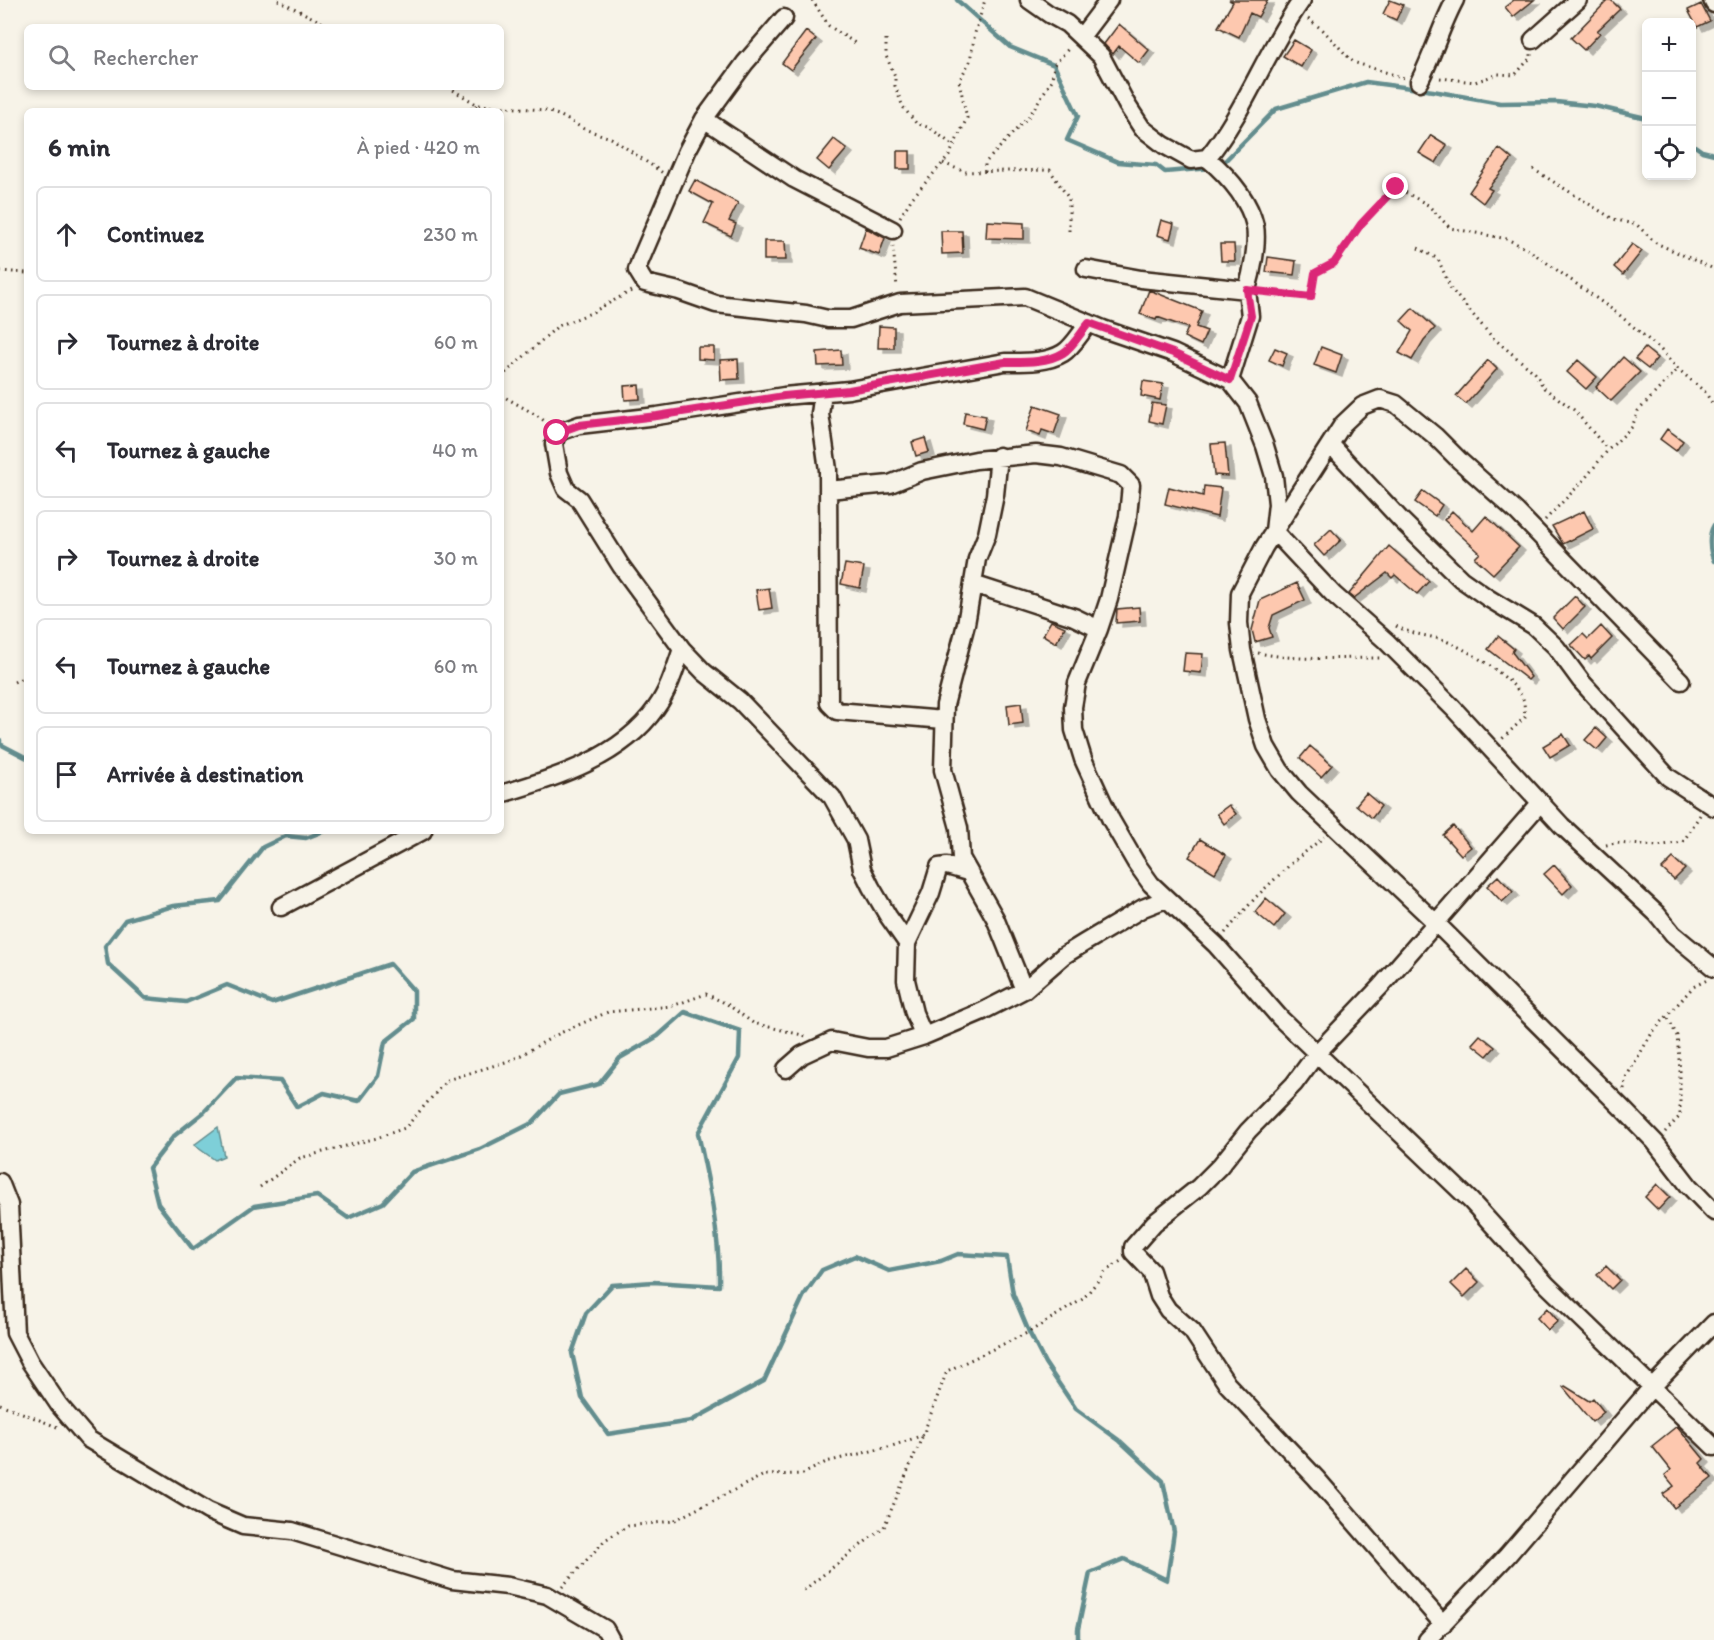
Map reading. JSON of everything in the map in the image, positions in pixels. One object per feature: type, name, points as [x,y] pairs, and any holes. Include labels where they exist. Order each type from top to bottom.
[{"type":"street","points":[[1029,0],[1067,24],[1101,56],[1142,128],[1164,145],[1191,160],[1207,158],[1221,141],[1274,42],[1299,5]]},
{"type":"street","points":[[1081,37],[1109,0]]},
{"type":"street","points":[[1419,82],[1430,61],[1445,18],[1455,0]]},
{"type":"street","points":[[1533,40],[1578,0]]},
{"type":"street","points":[[784,18],[745,63],[704,118],[675,178],[637,270],[645,283],[679,291],[716,304],[806,314],[828,320],[851,319],[900,303],[1025,297],[1173,353],[1230,380],[1248,403],[1274,476],[1277,504],[1274,531],[1333,594],[1386,641],[1492,748],[1590,853],[1657,914],[1674,934],[1714,968]]},
{"type":"street","points":[[704,118],[795,179],[893,231]]},
{"type":"street","points":[[1207,158],[1229,178],[1255,226],[1254,251],[1247,290],[1251,316],[1230,380]]},
{"type":"street","points":[[1086,269],[1141,279],[1247,290]]},
{"type":"street","points":[[907,943],[888,916],[862,869],[856,840],[832,796],[740,701],[704,672],[682,649],[621,566],[579,499],[566,489],[559,473],[554,444],[557,433],[579,425],[849,390],[1005,362],[1047,359],[1064,353],[1089,323]]},
{"type":"street","points":[[823,392],[820,414],[828,470],[830,703],[837,711],[944,720]]},
{"type":"street","points":[[1681,681],[1535,529],[1435,436],[1396,404],[1380,399],[1362,406],[1343,424],[1274,531],[1240,593],[1239,623],[1242,650],[1257,719],[1266,746],[1281,770],[1299,793],[1334,828],[1436,923],[1623,1109],[1655,1142],[1689,1186],[1714,1212]]},
{"type":"street","points":[[1330,444],[1401,520],[1461,579],[1534,626],[1556,647],[1581,681],[1668,777],[1710,805]]},
{"type":"street","points":[[828,490],[890,484],[922,471],[999,456],[1036,453],[1061,457],[1121,475],[1131,485],[1128,516],[1109,599],[1100,629],[1077,683],[1073,707],[1074,730],[1083,759],[1111,820],[1136,863],[1151,884],[1216,945],[1281,1019],[1471,1201],[1547,1285],[1714,1447]]},
{"type":"street","points":[[999,456],[995,495],[945,705],[943,770],[959,828],[961,858],[990,908],[1024,990]]},
{"type":"street","points":[[973,584],[1074,617],[1100,629]]},
{"type":"street","points":[[504,793],[537,784],[585,764],[625,740],[643,725],[657,708],[669,687],[682,649]]},
{"type":"street","points":[[1443,1624],[1316,1478],[1227,1384],[1192,1331],[1168,1310],[1159,1296],[1151,1271],[1133,1252],[1133,1247],[1154,1223],[1199,1187],[1220,1166],[1248,1131],[1294,1084],[1317,1053],[1436,923],[1541,802]]},
{"type":"street","points":[[281,907],[417,834]]},
{"type":"street","points":[[924,1036],[914,1013],[906,980],[907,943],[931,893],[939,867],[947,866],[968,872]]},
{"type":"street","points":[[786,1069],[802,1055],[831,1041],[868,1048],[886,1048],[924,1036],[982,1011],[1024,990],[1063,956],[1143,908],[1166,899]]},
{"type":"street","points":[[0,1182],[9,1205],[15,1333],[30,1362],[53,1396],[88,1439],[208,1512],[243,1526],[292,1532],[452,1580],[508,1586],[547,1595],[605,1629],[611,1640]]},
{"type":"street","points":[[1427,1640],[1507,1556],[1652,1387],[1714,1323]]},
{"type":"path","points":[[278,0],[325,24]]},
{"type":"path","points":[[812,0],[829,26],[855,43]]},
{"type":"path","points":[[900,303],[894,260],[893,231],[912,198],[949,156],[967,118],[959,81],[970,61],[975,33],[985,0]]},
{"type":"path","points":[[1299,5],[1336,47]]},
{"type":"path","points":[[886,39],[886,56],[895,76],[895,86],[903,107],[916,123],[930,128],[954,146]]},
{"type":"path","points":[[985,172],[985,163],[1029,116],[1052,80],[1054,65],[1060,57]]},
{"type":"path","points":[[453,90],[478,105],[544,110],[561,116],[584,129],[611,138],[659,171],[675,178]]},
{"type":"path","points":[[472,108],[478,105]]},
{"type":"path","points":[[943,163],[965,172],[1050,170],[1069,199],[1069,231]]},
{"type":"path","points":[[1533,169],[1613,219],[1637,225],[1656,243],[1714,269]]},
{"type":"path","points":[[1247,290],[1311,297],[1315,273],[1334,263],[1361,224],[1396,187],[1428,205],[1450,228],[1507,239],[1529,250],[1617,313],[1660,349],[1678,369],[1705,392],[1714,406]]},
{"type":"path","points":[[1418,248],[1438,259],[1451,289],[1492,337],[1535,373],[1544,388],[1574,410],[1608,450]]},
{"type":"path","points":[[0,271],[24,273]]},
{"type":"path","points":[[504,374],[558,326],[591,313],[645,283]]},
{"type":"path","points":[[1535,529],[1632,427],[1638,411],[1678,369]]},
{"type":"path","points":[[504,397],[538,416],[557,433]]},
{"type":"path","points":[[1390,623],[1405,631],[1442,639],[1469,651],[1509,682],[1523,699],[1525,717],[1492,748]]},
{"type":"path","points":[[1242,650],[1281,657],[1303,658],[1401,657]]},
{"type":"path","points":[[14,682],[24,677]]},
{"type":"path","points":[[1590,853],[1602,845],[1616,843],[1657,846],[1683,842],[1710,805]]},
{"type":"path","points":[[1216,945],[1256,897],[1334,828]]},
{"type":"path","points":[[1623,1109],[1625,1079],[1652,1033],[1693,987],[1714,977]]},
{"type":"path","points":[[260,1187],[300,1158],[377,1138],[405,1128],[447,1080],[512,1060],[560,1033],[608,1012],[672,1006],[706,994],[728,1004],[753,1023],[831,1041]]},
{"type":"path","points":[[1655,1142],[1680,1116],[1677,1036],[1667,1016]]},
{"type":"path","points":[[804,1590],[884,1527],[947,1371],[1029,1332],[1083,1299],[1106,1271],[1133,1252]]},
{"type":"path","points":[[0,1404],[59,1428]]},
{"type":"path","points":[[547,1595],[563,1586],[605,1540],[628,1526],[673,1521],[764,1475],[803,1474],[826,1462],[862,1454],[923,1435]]},
{"type":"water","points":[[218,1127],[224,1156],[215,1160],[194,1145]]},
{"type":"building","points":[[1229,0],[1268,0],[1258,17],[1250,13],[1239,37],[1218,27],[1233,2]]},
{"type":"building","points":[[1390,0],[1403,5],[1396,20],[1383,14]]},
{"type":"building","points":[[1514,0],[1534,0],[1513,17],[1505,7]]},
{"type":"building","points":[[1608,0],[1620,9],[1597,31],[1600,33],[1584,50],[1571,38]]},
{"type":"building","points":[[1701,4],[1710,21],[1697,27],[1696,18],[1692,18],[1688,10]]},
{"type":"building","points":[[1119,24],[1149,50],[1139,63],[1119,46],[1113,54],[1104,44]]},
{"type":"building","points":[[806,31],[816,39],[791,70],[782,63]]},
{"type":"building","points":[[1294,40],[1311,50],[1301,67],[1283,56]]},
{"type":"building","points":[[1431,135],[1447,145],[1436,163],[1419,153]]},
{"type":"building","points":[[834,139],[847,149],[829,170],[817,160]]},
{"type":"building","points":[[1499,148],[1512,159],[1488,188],[1492,190],[1483,203],[1469,192]]},
{"type":"building","points":[[897,151],[910,151],[910,169],[897,169]]},
{"type":"building","points":[[695,180],[738,203],[729,221],[736,224],[731,236],[704,223],[713,204],[689,191]]},
{"type":"building","points":[[1161,220],[1174,224],[1170,239],[1157,235]]},
{"type":"building","points":[[987,221],[1024,223],[1024,239],[986,238]]},
{"type":"building","points":[[866,228],[885,238],[879,255],[859,248]]},
{"type":"building","points":[[941,231],[962,231],[963,253],[942,254]]},
{"type":"building","points":[[764,241],[785,241],[786,260],[764,260]]},
{"type":"building","points":[[1220,244],[1234,244],[1235,261],[1221,261]]},
{"type":"building","points":[[1632,244],[1642,251],[1623,275],[1614,267]]},
{"type":"building","points":[[1268,257],[1296,261],[1294,275],[1266,272]]},
{"type":"building","points":[[1149,290],[1202,311],[1196,327],[1207,331],[1201,345],[1184,337],[1188,328],[1157,317],[1156,320],[1140,314]]},
{"type":"building","points":[[1413,308],[1435,328],[1424,340],[1412,360],[1399,353],[1412,331],[1401,321]]},
{"type":"building","points":[[879,326],[894,327],[894,348],[878,348]]},
{"type":"building","points":[[698,347],[714,347],[714,360],[698,359]]},
{"type":"building","points":[[1321,347],[1342,355],[1336,373],[1314,365]]},
{"type":"building","points":[[1275,348],[1287,353],[1282,366],[1269,360]]},
{"type":"building","points":[[1645,348],[1657,358],[1648,369],[1635,359]]},
{"type":"building","points":[[841,350],[842,365],[818,366],[817,352]]},
{"type":"building","points":[[1623,357],[1640,372],[1611,401],[1596,387]]},
{"type":"building","points":[[738,359],[739,379],[721,380],[720,360]]},
{"type":"building","points":[[1488,360],[1497,369],[1466,404],[1456,396]]},
{"type":"building","points":[[1578,360],[1597,377],[1586,389],[1567,372]]},
{"type":"building","points":[[1143,381],[1163,384],[1160,400],[1141,396]]},
{"type":"building","points":[[639,385],[640,399],[625,400],[624,386]]},
{"type":"building","points":[[1152,403],[1166,405],[1162,424],[1149,421]]},
{"type":"building","points":[[1035,405],[1061,414],[1054,434],[1042,430],[1040,436],[1026,431]]},
{"type":"building","points":[[965,412],[986,416],[983,429],[963,424]]},
{"type":"building","points":[[1667,429],[1683,441],[1676,451],[1660,439]]},
{"type":"building","points":[[925,438],[929,452],[916,456],[912,442]]},
{"type":"building","points":[[1225,443],[1228,476],[1214,475],[1211,444]]},
{"type":"building","points":[[1204,486],[1221,488],[1217,517],[1165,504],[1169,487],[1203,496]]},
{"type":"building","points":[[1423,491],[1442,505],[1435,516],[1415,502]]},
{"type":"building","points":[[1452,511],[1473,531],[1486,516],[1519,547],[1493,574],[1475,558],[1480,553],[1444,520]]},
{"type":"building","points":[[1584,511],[1593,529],[1563,544],[1552,526]]},
{"type":"building","points":[[1331,529],[1341,540],[1324,556],[1314,545]]},
{"type":"building","points":[[1389,546],[1429,581],[1417,594],[1395,575],[1392,578],[1387,573],[1354,598],[1349,594]]},
{"type":"building","points":[[845,564],[864,567],[860,588],[841,584]]},
{"type":"building","points":[[1297,583],[1305,600],[1273,615],[1269,628],[1272,637],[1255,642],[1252,630],[1260,600]]},
{"type":"building","points":[[769,588],[772,608],[759,610],[756,590]]},
{"type":"building","points":[[1575,596],[1585,607],[1563,629],[1553,618]]},
{"type":"building","points":[[1139,607],[1140,621],[1116,623],[1117,609]]},
{"type":"building","points":[[1051,621],[1065,627],[1056,643],[1043,635]]},
{"type":"building","points":[[1601,626],[1612,638],[1591,659],[1589,656],[1585,660],[1571,645],[1583,634],[1588,639]]},
{"type":"building","points":[[1498,636],[1514,649],[1512,652],[1531,677],[1528,680],[1488,649]]},
{"type":"building","points":[[1185,653],[1203,654],[1201,673],[1183,671]]},
{"type":"building","points":[[1021,703],[1023,723],[1009,725],[1007,705]]},
{"type":"building","points":[[1596,728],[1607,738],[1597,750],[1585,740]]},
{"type":"building","points":[[1563,734],[1570,745],[1550,757],[1543,746]]},
{"type":"building","points":[[1310,746],[1332,765],[1321,777],[1300,758]]},
{"type":"building","points":[[1366,793],[1381,806],[1372,818],[1356,805]]},
{"type":"building","points":[[1229,805],[1236,814],[1224,824],[1217,814]]},
{"type":"building","points":[[1453,826],[1471,847],[1461,855],[1443,835]]},
{"type":"building","points":[[1200,839],[1226,855],[1215,873],[1189,857]]},
{"type":"building","points":[[1673,858],[1685,869],[1674,880],[1662,869]]},
{"type":"building","points":[[1554,865],[1572,885],[1563,894],[1544,874]]},
{"type":"building","points":[[1498,876],[1513,892],[1502,902],[1487,886]]},
{"type":"building","points":[[1266,898],[1285,914],[1274,928],[1255,912]]},
{"type":"building","points":[[1480,1035],[1495,1047],[1487,1056],[1472,1044]]},
{"type":"building","points":[[1657,1184],[1670,1197],[1658,1210],[1645,1197]]},
{"type":"building","points":[[1606,1266],[1620,1280],[1611,1289],[1597,1275]]},
{"type":"building","points":[[1466,1269],[1479,1282],[1464,1297],[1451,1284]]},
{"type":"building","points":[[1547,1308],[1558,1321],[1548,1330],[1537,1318]]},
{"type":"building","points":[[1565,1386],[1589,1401],[1593,1398],[1604,1412],[1592,1422],[1563,1387]]},
{"type":"building","points":[[1677,1426],[1704,1459],[1700,1463],[1712,1478],[1674,1508],[1663,1494],[1674,1486],[1665,1475],[1671,1470],[1652,1446]]},
{"type":"waterway","points":[[957,0],[1010,47],[1054,65],[1078,116],[1067,140],[1118,162],[1156,165],[1165,172],[1211,168]]},
{"type":"waterway","points":[[1221,165],[1276,109],[1366,82],[1500,103],[1556,102],[1595,106],[1642,117]]},
{"type":"waterway","points":[[1696,147],[1714,154]]},
{"type":"waterway","points":[[1714,525],[1710,543],[1714,561]]},
{"type":"waterway","points":[[0,740],[0,744],[24,756]]},
{"type":"waterway","points":[[316,834],[306,838],[286,836],[263,847],[220,901],[173,906],[125,920],[105,946],[108,964],[145,998],[186,1002],[227,985],[272,1003],[390,964],[414,991],[414,1019],[385,1042],[378,1076],[359,1101],[324,1093],[297,1107],[280,1081],[236,1078],[204,1112],[174,1136],[149,1168],[158,1204],[193,1249],[254,1206],[317,1196],[348,1218],[383,1203],[412,1172],[480,1149],[532,1123],[559,1094],[599,1084],[620,1058],[658,1036],[685,1012],[740,1031],[739,1058],[698,1133],[716,1228],[719,1286],[653,1282],[612,1285],[586,1313],[572,1353],[582,1398],[608,1434],[691,1421],[764,1381],[804,1295],[822,1270],[855,1256],[889,1271],[941,1261],[958,1254],[1007,1257],[1013,1294],[1045,1363],[1076,1409],[1120,1441],[1163,1481],[1174,1532],[1167,1580],[1124,1559],[1090,1573],[1078,1629],[1078,1640]]},
{"type":"route","points":[[557,433],[579,425],[693,411],[784,396],[849,390],[960,369],[1005,362],[1047,359],[1064,353],[1089,323],[1173,353],[1230,380],[1251,316],[1247,290],[1311,297],[1315,273],[1334,263],[1361,224],[1396,187]]}]
